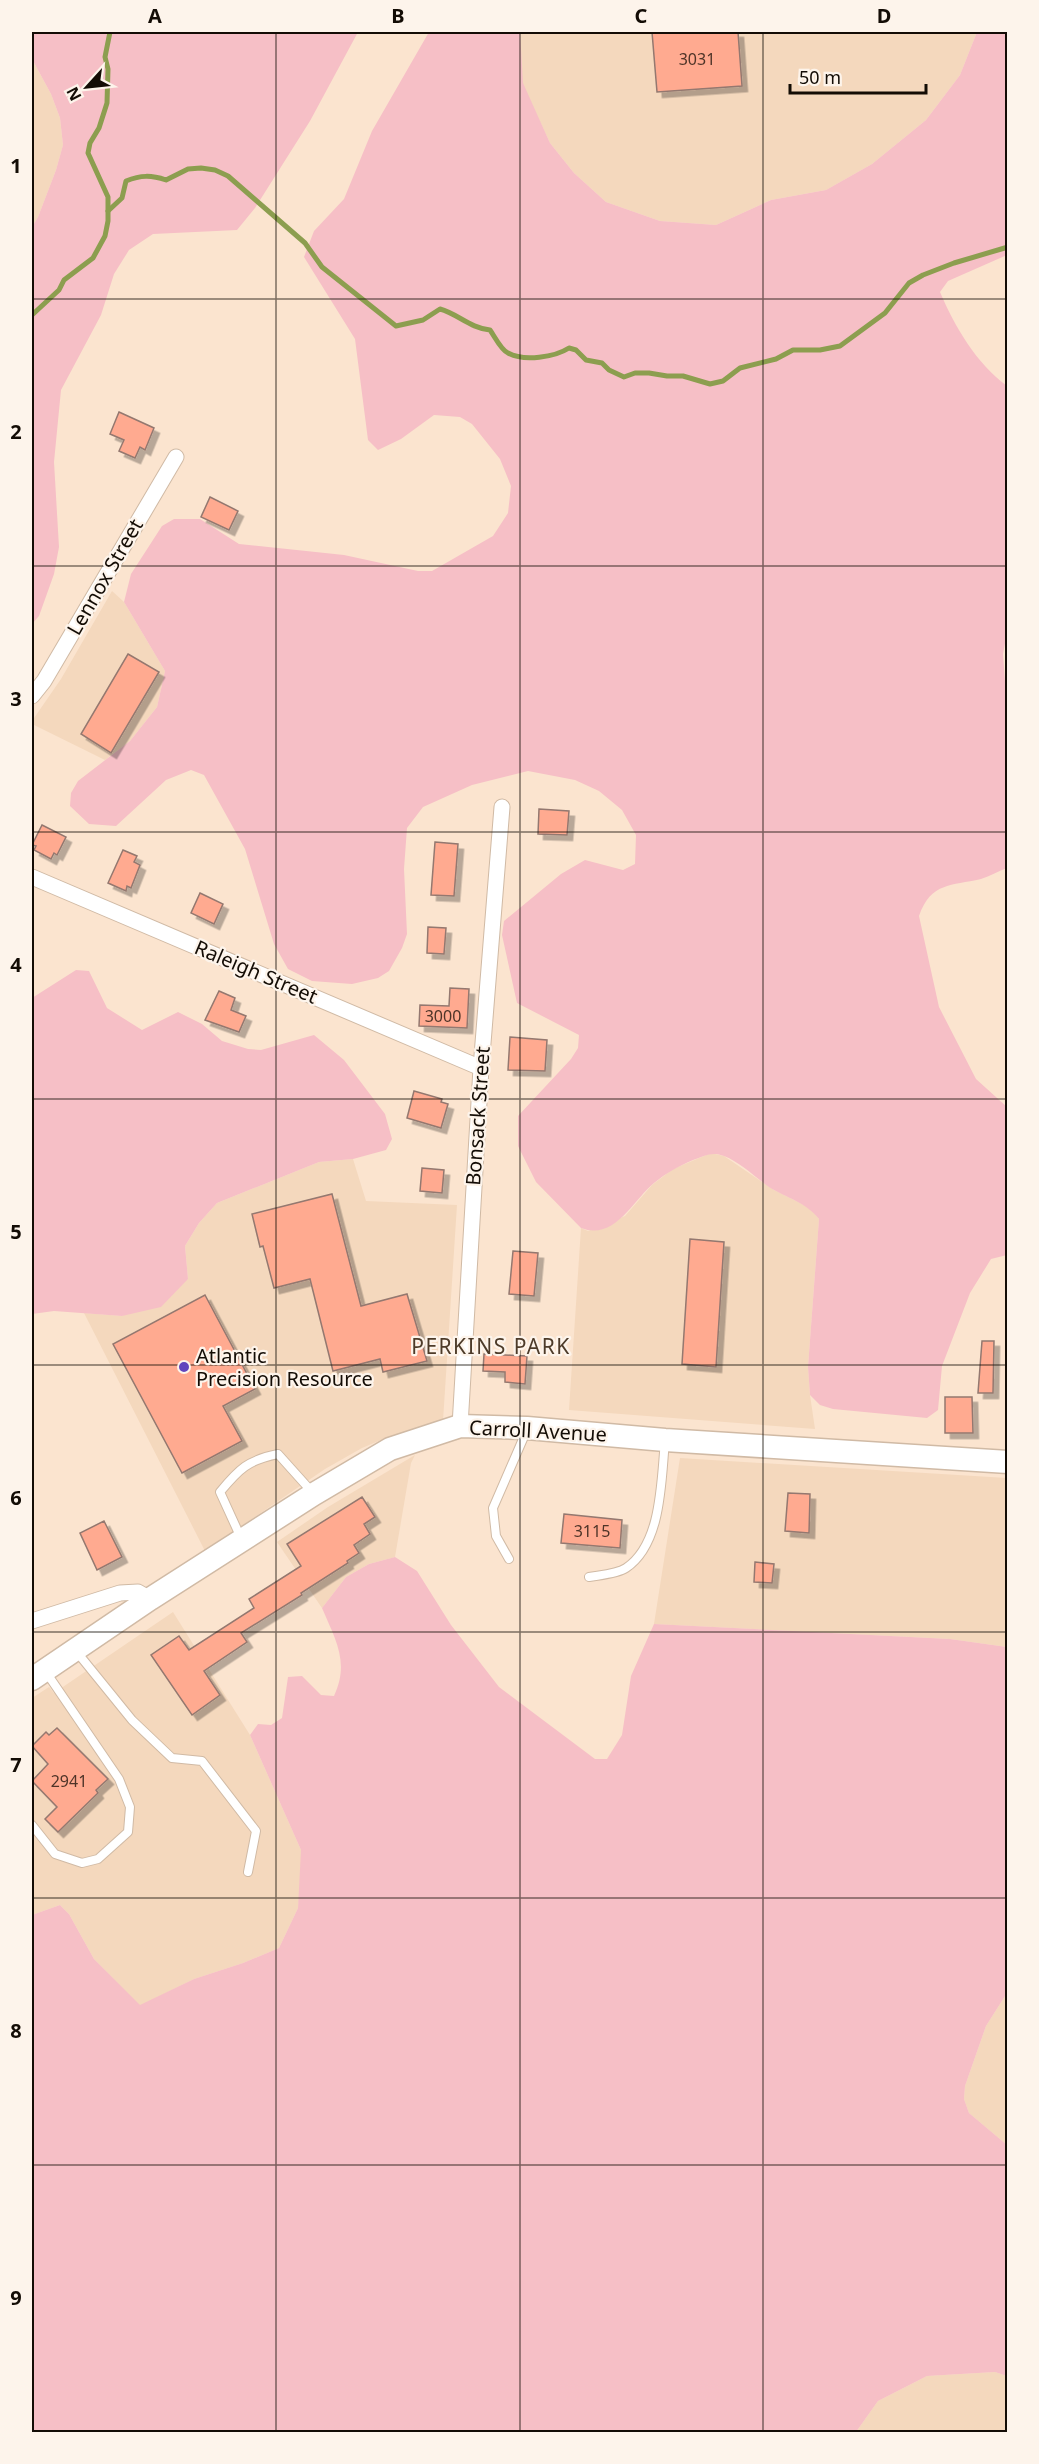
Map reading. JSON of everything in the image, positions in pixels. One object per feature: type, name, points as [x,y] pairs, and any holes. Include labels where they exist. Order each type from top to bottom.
[{"type":"street","name":"Lennox Street","points":[[32,696],[44,681],[176,457]]},
{"type":"street","name":"Bonsack Street","points":[[460,1426],[481,1068],[502,807]]},
{"type":"street","name":"Raleigh Street","points":[[32,877],[481,1068]]},
{"type":"street","name":"Carroll Avenue","points":[[38,1675],[242,1539],[390,1449],[460,1426],[527,1428],[665,1440],[1008,1462]]},
{"type":"street","points":[[32,1622],[120,1593],[138,1592],[150,1599]]},
{"type":"lane","points":[[509,1559],[496,1536],[493,1509],[527,1428]]},
{"type":"lane","points":[[589,1577],[624,1570],[644,1552],[658,1509],[665,1440]]},
{"type":"lane","points":[[242,1539],[220,1492],[238,1470],[262,1458],[278,1454],[314,1494]]},
{"type":"lane","points":[[75,1650],[132,1720],[172,1758],[202,1761],[236,1804],[256,1831],[248,1872]]},
{"type":"lane","points":[[32,1825],[55,1854],[82,1863],[98,1859],[128,1832],[130,1807],[119,1779],[38,1675]]},
{"type":"shaded area","points":[[32,32],[358,32],[310,121],[255,208],[237,230],[153,234],[129,250],[114,274],[101,315],[61,390],[54,462],[59,547],[54,574],[39,616],[32,624],[32,227],[56,170],[63,145],[60,118],[51,94],[32,59]]},
{"type":"shaded area","points":[[429,32],[520,32],[523,83],[550,143],[574,173],[606,202],[660,221],[716,225],[771,200],[826,190],[872,164],[926,120],[960,75],[977,32],[1007,32],[1007,255],[948,281],[940,292],[967,343],[986,367],[1007,386],[1008,628],[1003,654],[1008,722],[1007,868],[981,879],[943,887],[930,897],[919,916],[939,1007],[976,1079],[1007,1107],[1007,1255],[991,1259],[970,1293],[942,1366],[938,1410],[927,1418],[833,1409],[820,1405],[810,1395],[808,1367],[819,1219],[808,1208],[769,1187],[736,1162],[724,1156],[712,1154],[683,1165],[654,1183],[622,1217],[604,1229],[581,1228],[536,1182],[518,1146],[518,1116],[571,1059],[578,1048],[579,1035],[517,1003],[502,935],[504,921],[561,874],[585,860],[623,870],[635,864],[636,835],[622,810],[599,791],[575,780],[528,771],[472,785],[423,807],[407,828],[404,869],[407,934],[402,948],[389,971],[378,978],[352,984],[312,981],[288,969],[274,944],[245,849],[204,775],[191,770],[166,780],[116,826],[89,824],[70,806],[71,793],[78,781],[130,741],[157,707],[165,671],[124,602],[131,574],[162,526],[174,519],[200,519],[239,544],[344,555],[418,571],[432,571],[493,536],[508,513],[511,486],[500,459],[472,424],[460,417],[434,415],[401,439],[378,450],[368,440],[355,339],[304,257],[314,231],[344,199],[372,131]]},
{"type":"shaded area","points":[[520,32],[977,32],[960,75],[926,120],[872,164],[826,190],[771,200],[716,225],[660,221],[606,202],[574,173],[550,143],[522,83]]},
{"type":"shaded area","points":[[32,59],[51,94],[60,118],[63,145],[56,170],[32,227]]},
{"type":"shaded area","points":[[112,591],[124,602],[165,671],[157,707],[130,741],[105,760],[32,724],[32,721],[61,679]]},
{"type":"shaded area","points":[[76,970],[89,971],[107,1008],[142,1030],[178,1012],[202,1024],[222,1041],[248,1049],[261,1050],[314,1035],[344,1060],[385,1114],[392,1139],[386,1150],[353,1159],[319,1162],[217,1203],[199,1223],[185,1246],[188,1279],[161,1307],[122,1316],[54,1311],[32,1314],[32,998]]},
{"type":"shaded area","points":[[711,1153],[724,1156],[774,1190],[810,1208],[819,1219],[808,1367],[815,1429],[569,1410],[581,1228],[588,1231],[625,1216],[652,1185],[673,1169]]},
{"type":"shaded area","points":[[353,1159],[366,1201],[457,1205],[443,1421],[388,1437],[362,1448],[325,1469],[205,1551],[84,1313],[122,1316],[188,1279],[185,1246],[199,1223],[217,1203],[319,1162]]},
{"type":"shaded area","points":[[415,1455],[411,1463],[395,1557],[369,1564],[346,1577],[322,1608],[277,1542],[328,1507]]},
{"type":"shaded area","points":[[680,1458],[1007,1478],[1007,1647],[950,1639],[654,1624]]},
{"type":"shaded area","points":[[395,1557],[417,1571],[451,1625],[499,1687],[595,1759],[607,1759],[622,1735],[631,1676],[654,1624],[950,1639],[1007,1647],[1007,1993],[986,2026],[965,2086],[964,2099],[969,2113],[1007,2145],[1007,2376],[995,2372],[927,2376],[878,2401],[856,2432],[32,2432],[32,1915],[60,1905],[69,1914],[94,1959],[140,2005],[194,1979],[279,1948],[298,1908],[301,1850],[250,1735],[258,1724],[271,1725],[282,1718],[288,1677],[302,1676],[321,1695],[334,1696],[339,1684],[341,1661],[336,1641],[322,1608],[346,1577],[369,1564]]},
{"type":"shaded area","points":[[173,1612],[250,1735],[301,1850],[301,1879],[298,1908],[279,1948],[194,1979],[140,2006],[94,1959],[69,1914],[60,1905],[32,1915],[32,1698],[49,1687],[54,1693]]},
{"type":"shaded area","points":[[1007,1993],[1007,2145],[969,2113],[964,2099],[965,2086],[986,2026]]},
{"type":"shaded area","points":[[995,2372],[1007,2376],[1007,2432],[856,2432],[878,2401],[927,2376]]},
{"type":"building","points":[[652,32],[738,32],[742,86],[657,92]]},
{"type":"building","points":[[119,412],[154,428],[145,450],[140,447],[135,458],[119,451],[124,440],[110,434]]},
{"type":"building","points":[[210,497],[238,511],[229,530],[201,517]]},
{"type":"building","points":[[128,654],[159,672],[111,753],[81,734]]},
{"type":"building","points":[[539,809],[569,811],[567,835],[538,834]]},
{"type":"building","points":[[42,825],[66,837],[57,855],[54,853],[51,859],[34,850],[36,846],[32,845]]},
{"type":"building","points":[[435,842],[458,844],[454,896],[431,895]]},
{"type":"building","points":[[123,850],[137,856],[134,862],[140,865],[131,888],[127,886],[126,891],[108,883]]},
{"type":"building","points":[[200,893],[223,904],[214,924],[191,913]]},
{"type":"building","points":[[428,927],[446,928],[444,954],[427,953]]},
{"type":"building","points":[[450,988],[469,989],[467,1028],[419,1026],[420,1005],[449,1006]]},
{"type":"building","points":[[219,991],[235,998],[231,1010],[246,1016],[239,1032],[205,1020]]},
{"type":"building","points":[[510,1037],[547,1040],[545,1071],[508,1070]]},
{"type":"building","points":[[414,1091],[442,1099],[441,1102],[448,1104],[441,1128],[407,1118]]},
{"type":"building","points":[[422,1168],[444,1170],[442,1193],[420,1191]]},
{"type":"building","points":[[332,1194],[361,1306],[407,1294],[427,1361],[383,1372],[380,1359],[333,1371],[310,1279],[274,1288],[252,1214]]},
{"type":"building","points":[[690,1239],[724,1242],[716,1367],[682,1364]]},
{"type":"building","points":[[513,1251],[538,1253],[534,1296],[509,1294]]},
{"type":"building","name":"Atlantic Precision Resource","points":[[205,1295],[255,1389],[223,1406],[242,1441],[182,1473],[113,1344]]},
{"type":"building","points":[[982,1341],[994,1341],[993,1393],[978,1393]]},
{"type":"building","points":[[484,1354],[527,1356],[525,1384],[505,1382],[505,1372],[483,1371]]},
{"type":"building","points":[[945,1397],[972,1397],[973,1433],[945,1433]]},
{"type":"building","points":[[788,1493],[810,1494],[809,1533],[785,1531]]},
{"type":"building","points":[[362,1497],[375,1517],[364,1524],[370,1534],[354,1545],[359,1553],[347,1561],[348,1563],[301,1593],[302,1595],[241,1633],[247,1642],[204,1671],[220,1695],[192,1715],[151,1655],[179,1636],[189,1650],[254,1608],[249,1599],[301,1566],[287,1544]]},
{"type":"building","points":[[564,1514],[622,1520],[620,1548],[561,1543]]},
{"type":"building","points":[[104,1521],[122,1557],[97,1570],[80,1533]]},
{"type":"building","points":[[755,1562],[774,1564],[772,1583],[754,1582]]},
{"type":"building","points":[[57,1728],[108,1779],[96,1790],[98,1793],[58,1832],[45,1819],[57,1807],[32,1781],[48,1764],[32,1746],[46,1732],[49,1735]]},
{"type":"waterway","points":[[32,315],[59,290],[64,280],[93,258],[105,236],[108,221],[108,197],[88,153],[107,103],[108,69],[105,57],[110,32]]},
{"type":"waterway","points":[[108,211],[122,198],[126,181],[146,176],[166,180],[188,169],[215,170],[228,176],[305,243],[322,267],[396,326],[423,320],[440,309],[476,327],[490,330],[503,349],[515,356],[539,357],[556,354],[569,348],[576,350],[586,360],[602,363],[609,370],[624,377],[635,373],[649,373],[683,376],[710,384],[723,381],[740,368],[776,359],[793,350],[820,350],[840,346],[885,313],[909,283],[954,263],[1008,247]]},
{"type":"place","name":"Atlantic Precision Resource","points":[[184,1367]]},
{"type":"district","name":"PERKINS PARK","points":[[491,1347]]}]
